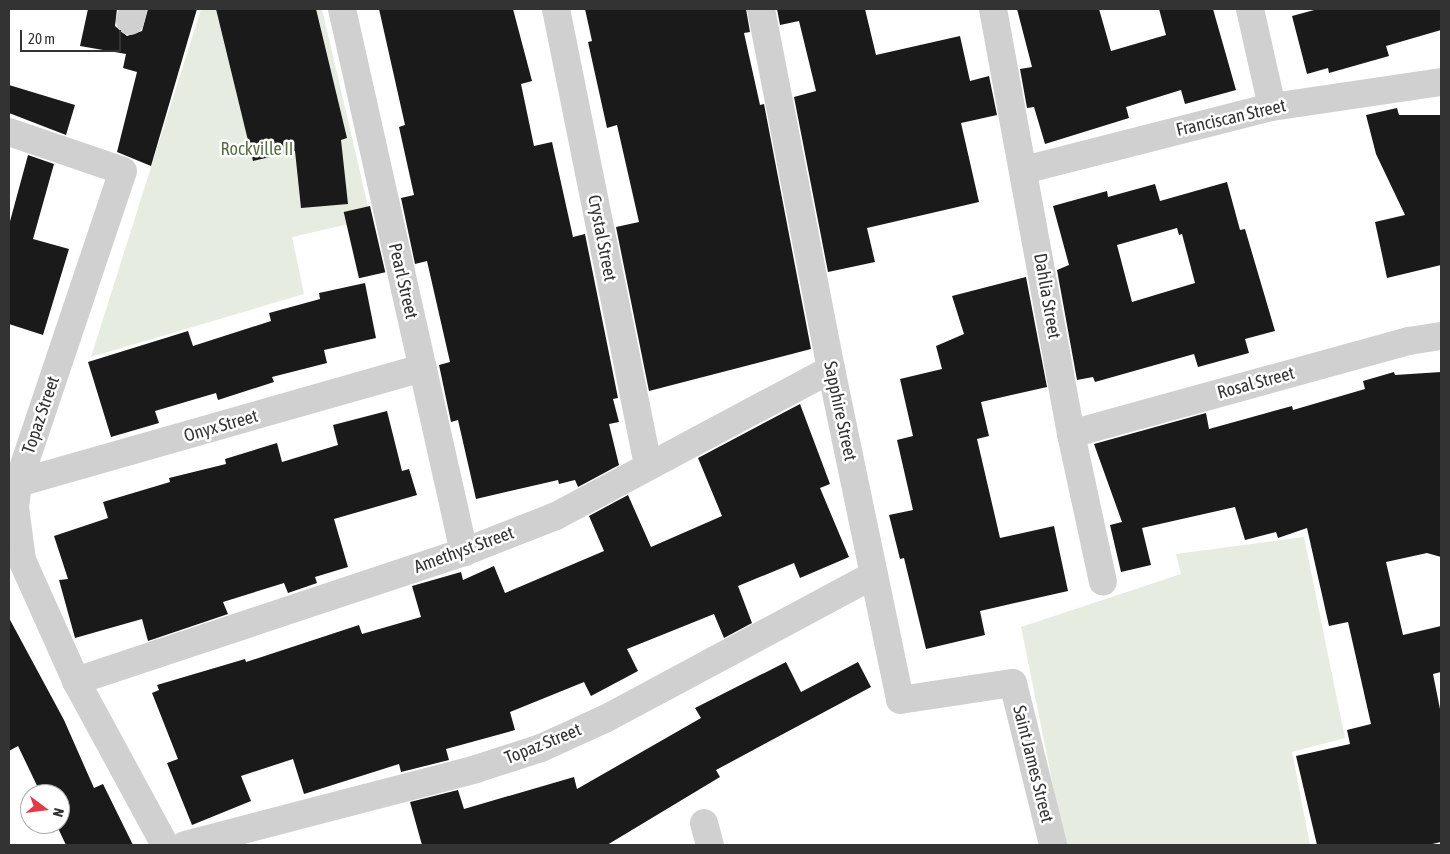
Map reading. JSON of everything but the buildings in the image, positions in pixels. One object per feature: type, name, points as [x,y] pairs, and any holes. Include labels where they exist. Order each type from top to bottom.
[{"type":"street","name":"Pearl Street","points":[[342,9],[464,552]]},
{"type":"street","name":"Crystal Street","points":[[556,9],[648,466]]},
{"type":"street","name":"Sapphire Street","points":[[761,9],[831,369],[900,700],[1014,683]]},
{"type":"street","name":"Dahlia Street","points":[[993,9],[1071,434],[1103,582]]},
{"type":"street","points":[[1250,9],[1272,107]]},
{"type":"street","name":"Franciscan Street","points":[[1024,170],[1272,107],[1441,82]]},
{"type":"street","name":"Topaz Street","points":[[9,132],[121,168],[123,174],[18,483],[15,507],[22,560],[76,681],[165,845]]},
{"type":"street","name":"Rosal Street","points":[[1071,434],[1409,341],[1441,336]]},
{"type":"street","name":"Onyx Street","points":[[18,483],[423,368]]},
{"type":"street","name":"Amethyst Street","points":[[76,681],[464,552],[556,516],[831,369]]},
{"type":"street","name":"Topaz Street","points":[[185,845],[476,769],[541,748],[605,719],[874,575]]},
{"type":"street","name":"Saint James Street","points":[[1014,683],[1051,845]]},
{"type":"green space","name":"Rockville II","points":[[201,9],[322,9],[371,219],[292,237],[304,294],[91,357]]},
{"type":"green space","points":[[1304,537],[1345,738],[1292,752],[1310,845],[1065,845],[1021,627],[1181,574],[1176,554]]}]
